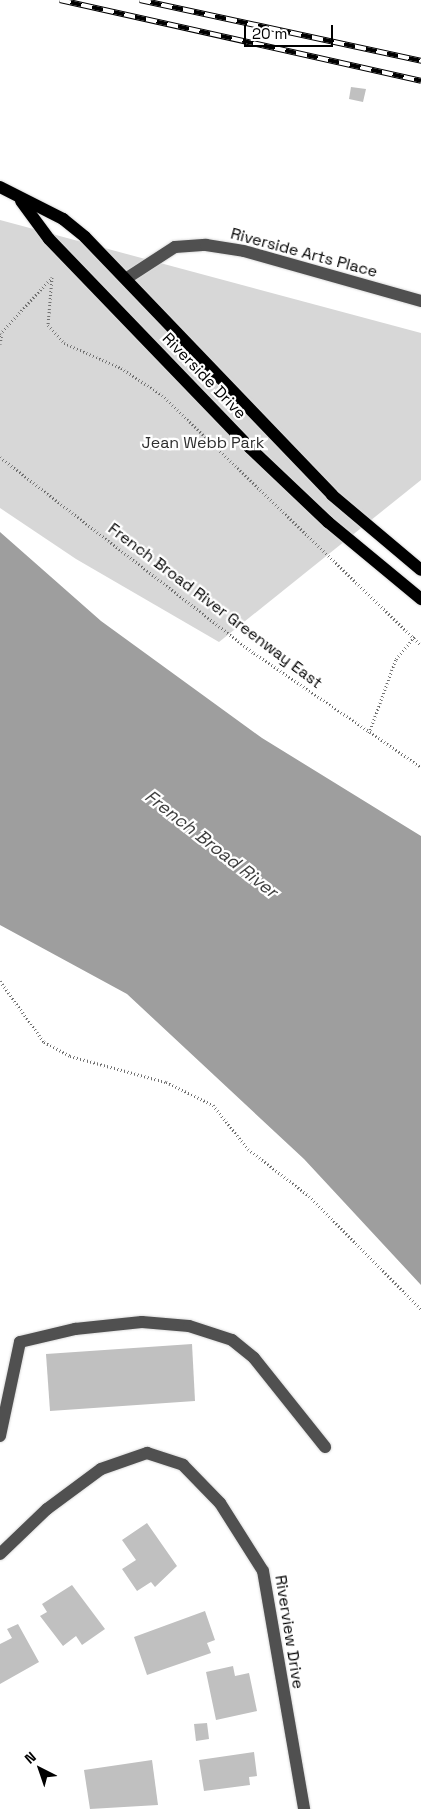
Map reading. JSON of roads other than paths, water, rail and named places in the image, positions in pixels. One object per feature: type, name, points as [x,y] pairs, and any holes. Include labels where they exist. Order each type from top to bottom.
[{"type":"main road","name":"Riverside Drive","points":[[0,187],[21,202],[69,257],[285,481],[421,599]]},
{"type":"main road","name":"Riverside Drive","points":[[21,202],[63,219],[127,278],[243,406],[332,495],[421,570]]},
{"type":"street","name":"Riverside Arts Place","points":[[127,278],[175,247],[206,245],[244,251],[421,301]]},
{"type":"street","points":[[0,1436],[20,1342],[75,1329],[142,1322],[190,1326],[232,1340],[254,1358],[325,1447]]},
{"type":"street","name":"Riverview Drive","points":[[0,1554],[47,1509],[101,1469],[148,1453],[183,1465],[220,1503],[263,1571],[304,1809]]},
{"type":"water","name":"French Broad River","points":[[0,532],[101,621],[262,738],[421,836],[421,1285],[304,1159],[127,994],[0,925]]},
{"type":"railway","points":[[60,0],[421,81]]},
{"type":"railway","points":[[140,0],[421,61]]},
{"type":"park label","name":"Jean Webb Park","points":[[203,443]]}]
